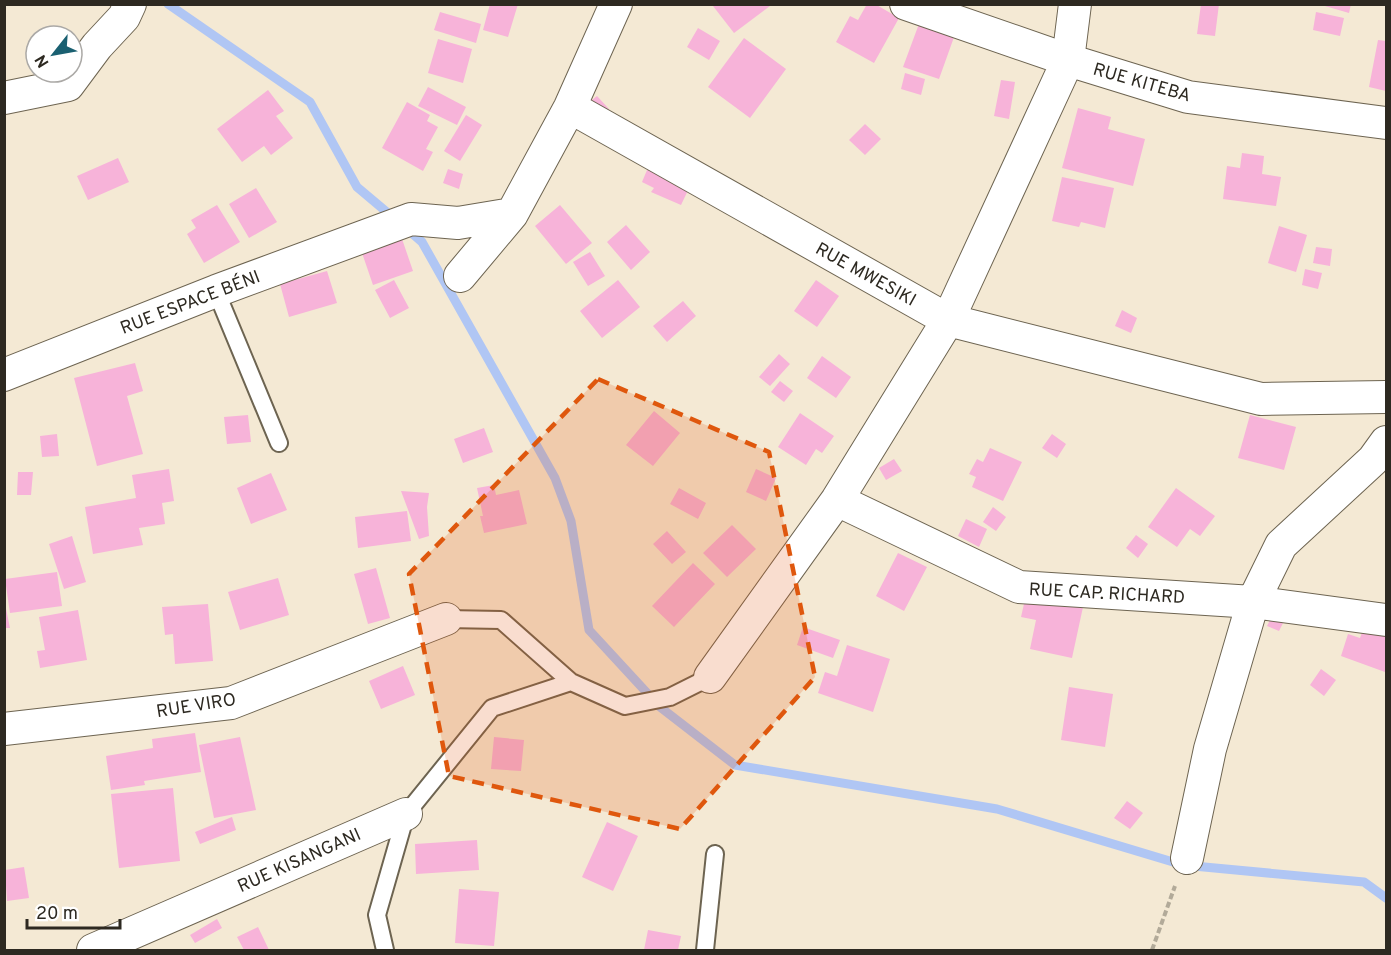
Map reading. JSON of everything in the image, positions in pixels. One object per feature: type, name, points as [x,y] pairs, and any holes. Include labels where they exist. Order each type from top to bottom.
[{"type":"street","points":[[460,276],[512,214],[570,107],[616,4]]},
{"type":"street","name":"RUE KITEBA","points":[[906,4],[1068,60],[1188,97],[1386,123]]},
{"type":"street","points":[[710,677],[837,500],[948,320],[1068,60],[1075,4]]},
{"type":"street","points":[[4,98],[69,85],[127,11]]},
{"type":"street","name":"RUE MWESIKI","points":[[570,107],[948,320],[1261,399],[1386,397]]},
{"type":"street","name":"RUE ESPACE BÉNI","points":[[4,375],[216,291],[411,219],[458,223],[512,214]]},
{"type":"street","points":[[1186,858],[1210,749],[1252,602],[1281,545],[1373,460],[1386,442]]},
{"type":"street","name":"RUE CAP. RICHARD","points":[[837,500],[1019,587],[1252,602],[1386,620]]},
{"type":"street","name":"RUE VIRO","points":[[4,729],[231,703],[446,619]]},
{"type":"street","name":"RUE KISANGANI","points":[[93,951],[406,814]]},
{"type":"lane","points":[[216,291],[279,442]]},
{"type":"lane","points":[[446,619],[501,620],[571,682],[625,706],[670,697],[710,677]]},
{"type":"lane","points":[[385,951],[377,915],[406,814],[492,708],[571,682]]},
{"type":"lane","points":[[705,951],[715,854]]},
{"type":"path","points":[[1152,951],[1186,858]]},
{"type":"highlighted area","points":[[598,379],[769,452],[815,677],[680,829],[449,776],[409,574]]},
{"type":"building","points":[[490,4],[518,4],[508,37],[483,30]]},
{"type":"building","points":[[715,4],[768,4],[770,6],[734,33],[713,6]]},
{"type":"building","points":[[867,4],[875,4],[899,18],[874,63],[836,42],[850,16],[858,20]]},
{"type":"building","points":[[1201,4],[1219,4],[1215,36],[1197,34]]},
{"type":"building","points":[[1318,4],[1351,4],[1349,13]]},
{"type":"building","points":[[440,12],[481,24],[476,43],[434,30]]},
{"type":"building","points":[[1316,12],[1344,18],[1340,36],[1313,30]]},
{"type":"building","points":[[923,13],[958,26],[939,79],[903,67]]},
{"type":"building","points":[[698,28],[720,41],[709,60],[687,47]]},
{"type":"building","points":[[744,38],[786,69],[750,118],[708,87]]},
{"type":"building","points":[[438,39],[472,49],[463,83],[428,73]]},
{"type":"building","points":[[1378,40],[1386,41],[1386,91],[1369,87]]},
{"type":"building","points":[[905,73],[925,79],[921,95],[901,89]]},
{"type":"building","points":[[1001,80],[1015,82],[1009,119],[994,116]]},
{"type":"building","points":[[428,87],[466,107],[457,125],[418,106]]},
{"type":"building","points":[[268,90],[284,111],[276,116],[293,138],[271,155],[264,146],[242,162],[217,129]]},
{"type":"building","points":[[597,96],[609,109],[594,122],[582,108]]},
{"type":"building","points":[[407,102],[430,115],[427,121],[438,127],[426,149],[433,152],[423,171],[382,148]]},
{"type":"building","points":[[1078,108],[1111,117],[1108,129],[1145,139],[1133,186],[1062,168]]},
{"type":"building","points":[[466,115],[482,125],[460,161],[444,151]]},
{"type":"building","points":[[865,124],[881,139],[865,155],[849,140]]},
{"type":"building","points":[[1242,153],[1264,156],[1262,174],[1281,177],[1276,206],[1223,199],[1227,166],[1240,168]]},
{"type":"building","points":[[118,158],[129,182],[88,200],[77,176]]},
{"type":"building","points":[[650,163],[692,182],[681,205],[651,192],[654,188],[642,182]]},
{"type":"building","points":[[448,169],[463,174],[459,189],[443,183]]},
{"type":"building","points":[[1062,177],[1114,188],[1105,228],[1081,222],[1079,227],[1052,221]]},
{"type":"building","points":[[256,188],[277,222],[249,238],[229,204]]},
{"type":"building","points":[[217,205],[240,242],[204,263],[187,234],[196,228],[191,220]]},
{"type":"building","points":[[560,205],[592,243],[566,264],[535,226]]},
{"type":"building","points":[[626,225],[650,252],[631,270],[607,242]]},
{"type":"building","points":[[1279,226],[1307,235],[1296,272],[1268,263]]},
{"type":"building","points":[[401,236],[413,271],[373,285],[361,250]]},
{"type":"building","points":[[1316,247],[1332,249],[1330,266],[1313,263]]},
{"type":"building","points":[[590,252],[605,276],[588,286],[573,262]]},
{"type":"building","points":[[1305,269],[1322,273],[1318,289],[1302,285]]},
{"type":"building","points":[[327,271],[337,303],[289,317],[280,284]]},
{"type":"building","points":[[394,280],[409,308],[390,318],[375,290]]},
{"type":"building","points":[[618,280],[640,307],[602,338],[580,311]]},
{"type":"building","points":[[816,280],[839,296],[817,327],[794,311]]},
{"type":"building","points":[[683,301],[696,316],[667,342],[653,326]]},
{"type":"building","points":[[1122,310],[1137,318],[1131,333],[1115,326]]},
{"type":"building","points":[[779,354],[790,364],[770,386],[759,377]]},
{"type":"building","points":[[822,356],[851,377],[836,398],[807,378]]},
{"type":"building","points":[[135,363],[143,391],[127,396],[143,454],[97,466],[74,378]]},
{"type":"building","points":[[780,381],[793,391],[784,402],[771,392]]},
{"type":"building","points":[[654,411],[680,433],[653,466],[626,445]]},
{"type":"building","points":[[800,413],[834,436],[822,453],[816,449],[806,465],[778,447]]},
{"type":"building","points":[[248,415],[251,442],[227,444],[224,417]]},
{"type":"building","points":[[1250,415],[1296,427],[1284,470],[1238,458]]},
{"type":"building","points":[[484,428],[493,452],[463,463],[454,439]]},
{"type":"building","points":[[57,434],[59,456],[42,457],[40,436]]},
{"type":"building","points":[[1052,434],[1066,444],[1057,458],[1042,448]]},
{"type":"building","points":[[990,448],[1022,462],[1003,501],[972,487],[976,477],[969,474],[977,459],[983,462]]},
{"type":"building","points":[[894,459],[902,471],[886,480],[879,468]]},
{"type":"building","points":[[169,469],[174,501],[162,503],[165,524],[139,528],[143,545],[93,554],[85,507],[136,498],[132,475]]},
{"type":"building","points":[[756,469],[776,478],[766,501],[746,492]]},
{"type":"building","points":[[18,472],[33,472],[31,495],[17,495]]},
{"type":"building","points":[[271,473],[287,510],[251,524],[237,488]]},
{"type":"building","points":[[494,485],[496,495],[519,490],[527,524],[484,533],[477,488]]},
{"type":"building","points":[[679,488],[706,503],[698,519],[670,504]]},
{"type":"building","points":[[1176,488],[1215,516],[1200,536],[1190,529],[1177,547],[1148,527]]},
{"type":"building","points":[[401,491],[429,493],[427,507],[429,536],[419,539]]},
{"type":"building","points":[[993,507],[1006,517],[996,531],[983,522]]},
{"type":"building","points":[[407,511],[411,541],[358,548],[355,517]]},
{"type":"building","points":[[966,519],[987,529],[979,547],[958,536]]},
{"type":"building","points":[[732,525],[756,549],[727,577],[703,553]]},
{"type":"building","points":[[667,531],[686,552],[672,564],[653,544]]},
{"type":"building","points":[[1136,535],[1148,544],[1138,558],[1126,548]]},
{"type":"building","points":[[72,536],[86,582],[64,589],[49,544]]},
{"type":"building","points":[[898,553],[927,567],[904,611],[876,596]]},
{"type":"building","points":[[693,563],[715,584],[674,627],[652,606]]},
{"type":"building","points":[[376,568],[390,618],[368,624],[354,574]]},
{"type":"building","points":[[57,572],[62,606],[10,613],[5,579]]},
{"type":"building","points":[[278,578],[289,615],[240,630],[228,592]]},
{"type":"building","points":[[1026,595],[1083,607],[1072,658],[1030,649],[1036,620],[1021,617]]},
{"type":"building","points":[[4,599],[10,628],[4,628]]},
{"type":"building","points":[[208,604],[213,661],[175,664],[173,634],[165,635],[162,607]]},
{"type":"building","points":[[78,610],[87,660],[40,668],[37,651],[45,650],[39,617]]},
{"type":"building","points":[[1273,614],[1285,619],[1279,631],[1267,626]]},
{"type":"building","points":[[1366,621],[1386,628],[1385,672],[1341,656],[1348,634],[1360,638]]},
{"type":"building","points":[[803,627],[840,640],[833,658],[797,645]]},
{"type":"building","points":[[847,645],[890,659],[873,712],[818,693],[825,672],[837,676]]},
{"type":"building","points":[[403,666],[415,695],[381,709],[369,681]]},
{"type":"building","points":[[1321,669],[1336,680],[1324,696],[1310,685]]},
{"type":"building","points":[[1069,687],[1113,694],[1105,747],[1061,740]]},
{"type":"building","points":[[195,733],[201,772],[144,781],[145,785],[111,790],[106,756],[153,748],[152,739]]},
{"type":"building","points":[[240,737],[256,810],[214,818],[199,745]]},
{"type":"building","points":[[494,737],[524,740],[521,771],[491,769]]},
{"type":"building","points":[[173,788],[180,861],[119,868],[111,794]]},
{"type":"building","points":[[1127,801],[1143,813],[1130,829],[1114,818]]},
{"type":"building","points":[[232,817],[236,830],[200,844],[195,832]]},
{"type":"building","points":[[607,822],[638,836],[613,891],[582,877]]},
{"type":"building","points":[[477,840],[479,870],[416,874],[415,844]]},
{"type":"building","points":[[24,867],[29,898],[7,901],[5,870]]},
{"type":"building","points":[[459,889],[499,892],[494,946],[455,943]]},
{"type":"building","points":[[217,919],[222,928],[195,943],[190,935]]},
{"type":"building","points":[[258,927],[269,950],[244,950],[237,937]]},
{"type":"building","points":[[648,930],[681,936],[678,950],[644,950]]},
{"type":"waterway","points":[[168,4],[310,102],[357,187],[395,219]]},
{"type":"waterway","points":[[406,228],[422,242],[555,478],[571,521],[589,630],[660,707],[735,765],[997,809],[1183,865],[1364,882],[1386,898]]}]
